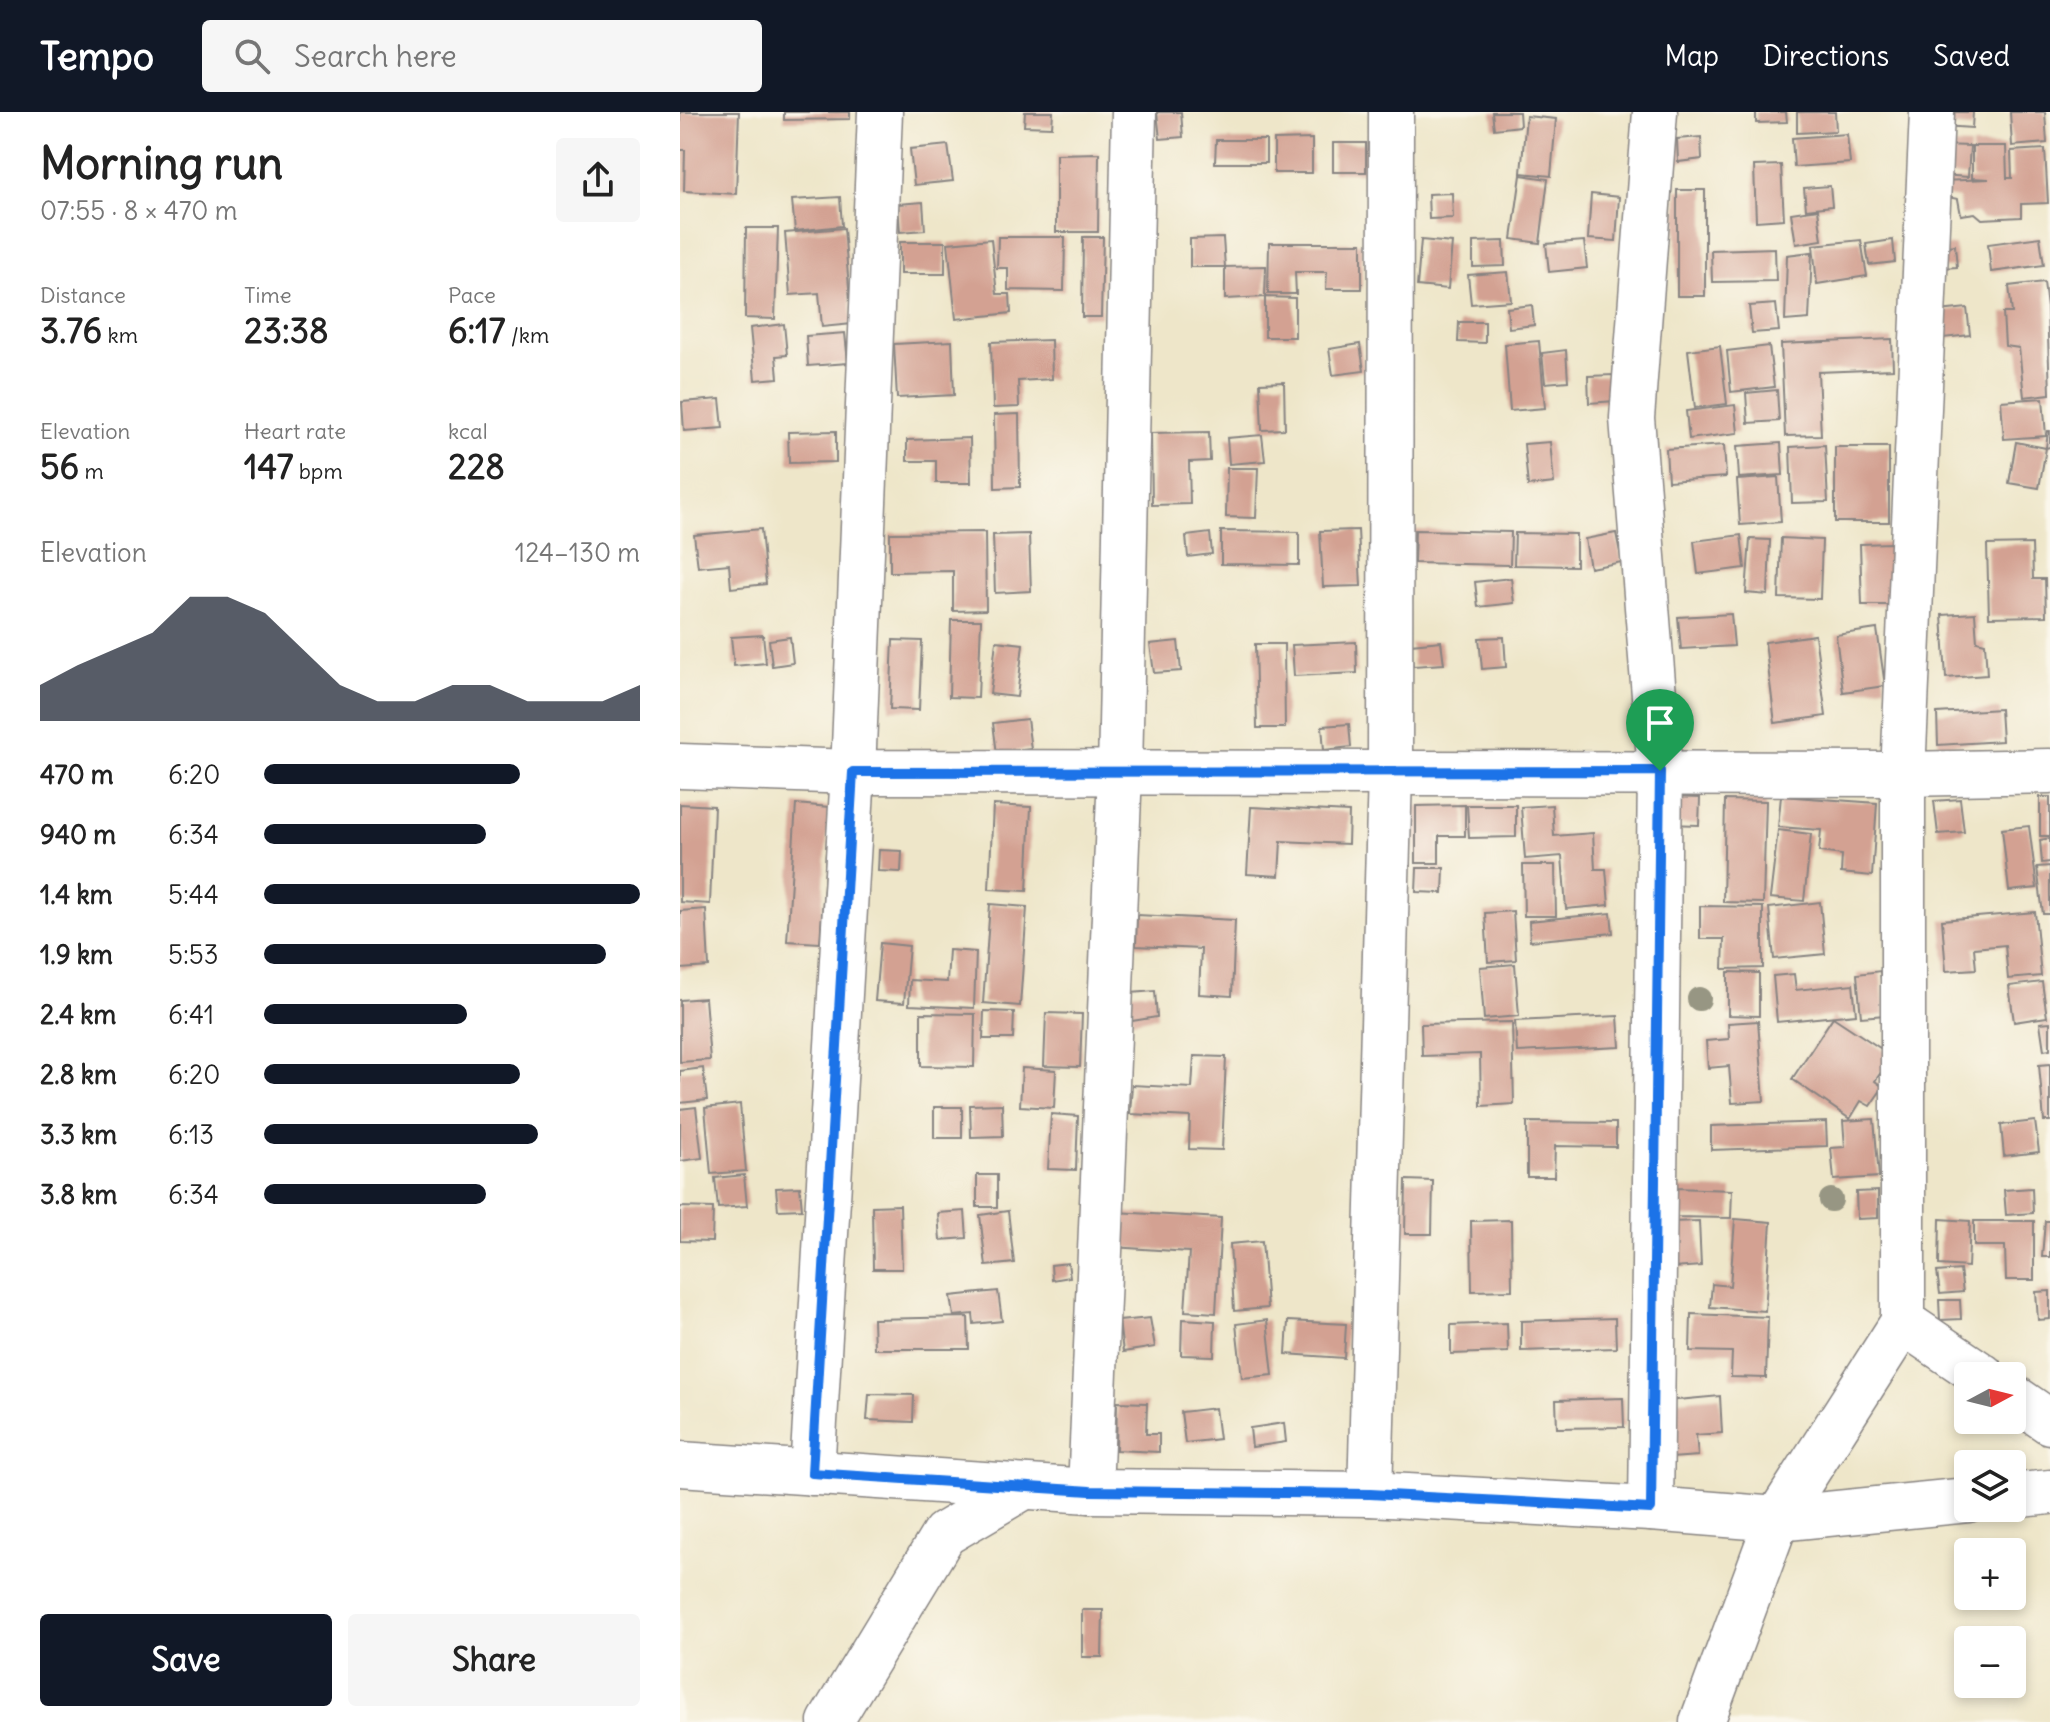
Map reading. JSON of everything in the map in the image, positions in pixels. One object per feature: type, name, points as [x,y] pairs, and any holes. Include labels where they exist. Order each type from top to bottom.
[{"type":"street","points":[[812,1473],[853,772],[880,112]]},
{"type":"street","points":[[1090,1491],[1120,772],[1134,112]]},
{"type":"street","points":[[1370,1494],[1390,773],[1391,112]]},
{"type":"street","points":[[1651,1509],[1660,771],[1632,418],[1655,112]]},
{"type":"street","points":[[1702,1722],[1777,1519],[1903,1322],[1903,774],[1932,112]]},
{"type":"street","points":[[680,766],[853,772],[1660,771],[1903,774],[2050,771]]},
{"type":"street","points":[[1903,1322],[1962,1362]]},
{"type":"street","points":[[2026,1406],[2050,1422]]},
{"type":"street","points":[[680,1464],[1090,1491],[1370,1494],[1777,1519],[1954,1501]]},
{"type":"street","points":[[830,1722],[944,1534],[1024,1487]]},
{"type":"street","points":[[2026,1495],[2050,1492]]},
{"type":"building","points":[[680,112],[739,112],[736,194],[684,191],[685,150],[680,150]]},
{"type":"building","points":[[784,112],[850,112],[850,119],[784,120]]},
{"type":"building","points":[[1025,112],[1053,112],[1052,127],[1024,126]]},
{"type":"building","points":[[1157,112],[1181,112],[1183,137],[1160,139]]},
{"type":"building","points":[[1492,112],[1519,112],[1520,126],[1494,129]]},
{"type":"building","points":[[1756,112],[1786,112],[1787,122],[1756,123]]},
{"type":"building","points":[[1797,112],[1835,112],[1836,131],[1797,133]]},
{"type":"building","points":[[1942,112],[1973,112],[1972,128],[1942,126]]},
{"type":"building","points":[[2010,112],[2045,112],[2047,143],[2012,146]]},
{"type":"building","points":[[1526,116],[1556,119],[1551,176],[1521,173]]},
{"type":"building","points":[[1847,134],[1850,163],[1794,167],[1792,138]]},
{"type":"building","points":[[1701,137],[1702,159],[1678,162],[1677,139]]},
{"type":"building","points":[[1312,139],[1312,173],[1274,173],[1274,140]]},
{"type":"building","points":[[1216,140],[1266,140],[1266,163],[1215,163]]},
{"type":"building","points":[[1333,143],[1366,143],[1366,172],[1333,172]]},
{"type":"building","points":[[948,145],[953,181],[914,185],[910,149]]},
{"type":"building","points":[[1942,145],[1970,146],[1968,177],[1940,175]]},
{"type":"building","points":[[1972,146],[2006,146],[2007,178],[2012,178],[2011,151],[2045,149],[2048,203],[2021,204],[2021,217],[1982,219],[1975,213],[1961,215],[1958,199],[1942,196],[1942,181],[1989,179],[1972,178]]},
{"type":"building","points":[[1099,153],[1098,232],[1056,232],[1056,154]]},
{"type":"building","points":[[1781,165],[1784,219],[1756,221],[1754,166]]},
{"type":"building","points":[[1521,175],[1548,179],[1540,243],[1512,239]]},
{"type":"building","points":[[1830,186],[1832,206],[1806,209],[1804,188]]},
{"type":"building","points":[[1677,190],[1705,190],[1705,296],[1677,296]]},
{"type":"building","points":[[1452,193],[1453,218],[1429,219],[1428,194]]},
{"type":"building","points":[[1591,194],[1619,197],[1616,241],[1588,239]]},
{"type":"building","points":[[840,197],[842,226],[795,231],[792,200]]},
{"type":"building","points":[[923,202],[925,230],[900,232],[898,204]]},
{"type":"building","points":[[1818,209],[1822,240],[1796,244],[1791,213]]},
{"type":"building","points":[[746,228],[778,228],[775,319],[745,318]]},
{"type":"building","points":[[844,228],[852,324],[822,327],[819,293],[790,295],[785,233]]},
{"type":"building","points":[[998,237],[1065,237],[1064,291],[1008,290],[1008,268],[997,268]]},
{"type":"building","points":[[1083,237],[1103,237],[1101,317],[1082,317]]},
{"type":"building","points":[[2040,237],[2044,265],[1991,272],[1988,244]]},
{"type":"building","points":[[1223,238],[1225,267],[1190,267],[1190,239]]},
{"type":"building","points":[[991,239],[997,294],[1010,294],[1011,313],[956,319],[948,243]]},
{"type":"building","points":[[1421,240],[1452,243],[1448,289],[1417,286]]},
{"type":"building","points":[[1861,240],[1867,276],[1817,284],[1813,245]]},
{"type":"building","points":[[1893,240],[1895,262],[1869,265],[1866,244]]},
{"type":"building","points":[[1504,241],[1505,266],[1473,267],[1473,242]]},
{"type":"building","points":[[1584,241],[1587,268],[1549,272],[1546,244]]},
{"type":"building","points":[[900,242],[945,242],[945,274],[900,274]]},
{"type":"building","points":[[1269,243],[1362,243],[1362,289],[1326,289],[1327,272],[1295,272],[1296,294],[1268,294]]},
{"type":"building","points":[[1955,245],[1957,267],[1942,268],[1940,247]]},
{"type":"building","points":[[1775,248],[1776,281],[1712,282],[1711,250]]},
{"type":"building","points":[[1812,252],[1809,319],[1785,321],[1787,255]]},
{"type":"building","points":[[1266,266],[1265,297],[1225,299],[1225,267]]},
{"type":"building","points":[[1508,272],[1511,301],[1471,304],[1468,275]]},
{"type":"building","points":[[2044,282],[2050,394],[2024,397],[2019,348],[2005,346],[2003,313],[2012,313],[2009,286]]},
{"type":"building","points":[[1265,297],[1295,298],[1295,337],[1265,337]]},
{"type":"building","points":[[1776,304],[1779,331],[1752,333],[1749,306]]},
{"type":"building","points":[[1532,305],[1534,325],[1509,328],[1507,308]]},
{"type":"building","points":[[1967,308],[1970,335],[1943,338],[1940,311]]},
{"type":"building","points":[[1459,322],[1485,322],[1485,343],[1458,342]]},
{"type":"building","points":[[784,324],[787,355],[776,356],[778,378],[755,380],[750,328]]},
{"type":"building","points":[[845,333],[848,363],[808,366],[806,336]]},
{"type":"building","points":[[1892,339],[1893,369],[1818,372],[1821,435],[1785,436],[1781,344]]},
{"type":"building","points":[[1051,340],[1052,379],[1018,381],[1019,407],[993,408],[991,342]]},
{"type":"building","points":[[952,341],[954,395],[897,398],[894,344]]},
{"type":"building","points":[[1539,341],[1545,408],[1510,411],[1505,344]]},
{"type":"building","points":[[1360,344],[1364,371],[1333,375],[1329,349]]},
{"type":"building","points":[[1720,346],[1727,404],[1695,408],[1688,350]]},
{"type":"building","points":[[1769,346],[1774,387],[1731,392],[1727,351]]},
{"type":"building","points":[[1566,350],[1568,381],[1545,383],[1542,353]]},
{"type":"building","points":[[1614,375],[1615,401],[1589,403],[1588,376]]},
{"type":"building","points":[[1284,382],[1285,429],[1262,430],[1260,383]]},
{"type":"building","points":[[1777,390],[1779,421],[1748,423],[1746,393]]},
{"type":"building","points":[[2043,398],[2046,436],[2004,439],[2001,401]]},
{"type":"building","points":[[720,399],[723,428],[684,431],[682,402]]},
{"type":"building","points":[[1735,405],[1738,433],[1689,439],[1686,411]]},
{"type":"building","points":[[1019,414],[1020,487],[995,488],[994,415]]},
{"type":"building","points":[[836,431],[836,462],[789,463],[788,432]]},
{"type":"building","points":[[2048,431],[2050,431],[2050,447],[2046,448]]},
{"type":"building","points":[[1209,432],[1210,461],[1189,462],[1190,504],[1152,505],[1151,433]]},
{"type":"building","points":[[1262,435],[1265,461],[1229,464],[1227,438]]},
{"type":"building","points":[[970,438],[971,483],[936,483],[936,461],[907,461],[907,440]]},
{"type":"building","points":[[1550,442],[1554,483],[1528,486],[1524,444]]},
{"type":"building","points":[[2016,442],[2046,448],[2039,488],[2009,483]]},
{"type":"building","points":[[1781,443],[1783,475],[1739,478],[1737,446]]},
{"type":"building","points":[[1724,445],[1726,477],[1668,481],[1666,449]]},
{"type":"building","points":[[1825,445],[1828,502],[1792,503],[1790,447]]},
{"type":"building","points":[[1835,447],[1889,447],[1889,522],[1835,522]]},
{"type":"building","points":[[1227,468],[1258,468],[1256,518],[1226,517]]},
{"type":"building","points":[[1778,477],[1781,522],[1740,525],[1737,480]]},
{"type":"building","points":[[761,529],[766,584],[731,588],[729,564],[698,567],[694,535]]},
{"type":"building","points":[[1358,530],[1361,586],[1323,587],[1320,531]]},
{"type":"building","points":[[1415,530],[1511,532],[1510,565],[1414,563]]},
{"type":"building","points":[[1221,531],[1299,532],[1299,565],[1221,564]]},
{"type":"building","points":[[985,532],[986,610],[953,611],[953,571],[890,572],[890,533]]},
{"type":"building","points":[[1210,533],[1212,554],[1188,557],[1186,536]]},
{"type":"building","points":[[1515,533],[1576,534],[1576,566],[1514,565]]},
{"type":"building","points":[[1616,533],[1622,562],[1590,568],[1585,539]]},
{"type":"building","points":[[1029,534],[1031,591],[995,593],[993,535]]},
{"type":"building","points":[[1741,535],[1745,568],[1698,574],[1694,541]]},
{"type":"building","points":[[1781,538],[1822,540],[1820,599],[1779,598]]},
{"type":"building","points":[[1750,539],[1770,540],[1768,595],[1746,593]]},
{"type":"building","points":[[1891,543],[1893,605],[1862,605],[1860,544]]},
{"type":"building","points":[[2032,544],[2033,579],[2045,579],[2046,616],[1989,617],[1987,545]]},
{"type":"building","points":[[1511,578],[1514,603],[1478,607],[1475,582]]},
{"type":"building","points":[[1975,613],[1977,641],[1985,643],[1987,675],[1946,678],[1942,615]]},
{"type":"building","points":[[1731,614],[1734,646],[1681,649],[1678,617]]},
{"type":"building","points":[[951,620],[981,620],[978,698],[949,697]]},
{"type":"building","points":[[1877,629],[1885,686],[1843,692],[1836,635]]},
{"type":"building","points":[[763,635],[766,663],[734,666],[731,637]]},
{"type":"building","points":[[1815,635],[1826,716],[1775,723],[1765,642]]},
{"type":"building","points":[[790,637],[793,663],[772,666],[769,640]]},
{"type":"building","points":[[1504,637],[1506,667],[1482,669],[1479,638]]},
{"type":"building","points":[[893,640],[922,641],[919,710],[890,709]]},
{"type":"building","points":[[996,641],[1023,644],[1017,697],[990,694]]},
{"type":"building","points":[[1178,641],[1181,671],[1154,673],[1150,644]]},
{"type":"building","points":[[1441,641],[1444,664],[1413,666],[1411,644]]},
{"type":"building","points":[[1356,642],[1357,673],[1294,676],[1292,645]]},
{"type":"building","points":[[1255,644],[1284,644],[1285,728],[1257,728]]},
{"type":"building","points":[[2000,709],[2002,741],[1938,745],[1937,713]]},
{"type":"building","points":[[1027,719],[1031,749],[997,754],[993,723]]},
{"type":"building","points":[[1349,724],[1351,747],[1324,750],[1322,726]]},
{"type":"building","points":[[1781,796],[1877,803],[1872,876],[1841,873],[1842,855],[1819,852],[1821,830],[1778,827]]},
{"type":"building","points":[[1669,797],[1700,798],[1699,825],[1668,824]]},
{"type":"building","points":[[2040,797],[2050,797],[2050,836],[2040,836]]},
{"type":"building","points":[[1960,799],[1964,832],[1938,834],[1934,801]]},
{"type":"building","points":[[1725,800],[1766,801],[1763,903],[1723,902]]},
{"type":"building","points":[[680,804],[714,806],[710,904],[680,902]]},
{"type":"building","points":[[796,804],[829,807],[820,943],[787,941]]},
{"type":"building","points":[[993,805],[1031,807],[1027,891],[989,889]]},
{"type":"building","points":[[1465,805],[1465,836],[1439,836],[1439,863],[1416,863],[1416,806]]},
{"type":"building","points":[[1467,805],[1516,805],[1516,837],[1469,838]]},
{"type":"building","points":[[1552,805],[1554,836],[1593,833],[1595,869],[1606,869],[1609,905],[1566,909],[1562,856],[1525,859],[1521,807]]},
{"type":"building","points":[[1251,807],[1349,812],[1348,844],[1281,841],[1279,876],[1247,874]]},
{"type":"building","points":[[2029,826],[2037,888],[2009,891],[2002,829]]},
{"type":"building","points":[[1778,830],[1811,834],[1804,901],[1770,898]]},
{"type":"building","points":[[2050,838],[2050,862],[2042,863],[2040,840]]},
{"type":"building","points":[[879,850],[902,851],[901,872],[878,871]]},
{"type":"building","points":[[1523,865],[1555,865],[1556,916],[1524,916]]},
{"type":"building","points":[[2050,866],[2050,914],[2043,914],[2037,867]]},
{"type":"building","points":[[1417,868],[1444,868],[1443,893],[1416,892]]},
{"type":"building","points":[[1820,902],[1825,954],[1774,959],[1769,908]]},
{"type":"building","points":[[990,904],[1027,907],[1020,1006],[983,1003]]},
{"type":"building","points":[[1700,906],[1763,907],[1763,968],[1723,969],[1724,939],[1700,939]]},
{"type":"building","points":[[706,909],[709,967],[680,969],[680,911]]},
{"type":"building","points":[[1513,911],[1516,960],[1488,962],[1485,913]]},
{"type":"building","points":[[2035,912],[2041,976],[2008,979],[2005,945],[1974,948],[1976,969],[1946,971],[1942,920]]},
{"type":"building","points":[[1611,913],[1613,933],[1530,941],[1529,921]]},
{"type":"building","points":[[1137,915],[1235,920],[1232,996],[1199,994],[1201,949],[1136,946]]},
{"type":"building","points":[[880,943],[909,946],[904,1003],[875,1001]]},
{"type":"building","points":[[949,950],[976,952],[974,1008],[909,1005],[910,980],[947,982]]},
{"type":"building","points":[[1515,964],[1519,1016],[1484,1019],[1480,967]]},
{"type":"building","points":[[1880,971],[1885,1015],[1861,1017],[1857,974]]},
{"type":"building","points":[[1728,972],[1759,973],[1759,1016],[1728,1015]]},
{"type":"building","points":[[1794,974],[1796,990],[1853,984],[1856,1014],[1777,1022],[1773,976]]},
{"type":"building","points":[[2042,982],[2047,1017],[2014,1022],[2009,986]]},
{"type":"building","points":[[1155,991],[1157,1017],[1132,1021],[1131,993]]},
{"type":"building","points":[[705,998],[710,1060],[680,1062],[680,1000]]},
{"type":"building","points":[[984,1011],[1014,1012],[1013,1039],[983,1039]]},
{"type":"building","points":[[921,1013],[975,1014],[974,1067],[921,1066]]},
{"type":"building","points":[[1046,1013],[1082,1014],[1080,1067],[1044,1066]]},
{"type":"building","points":[[1618,1016],[1620,1047],[1517,1052],[1515,1021]]},
{"type":"building","points":[[1833,1017],[1892,1056],[1875,1081],[1883,1087],[1870,1106],[1861,1101],[1850,1119],[1792,1079]]},
{"type":"building","points":[[1758,1021],[1764,1101],[1732,1103],[1729,1066],[1708,1068],[1706,1041],[1729,1039],[1728,1023]]},
{"type":"building","points":[[1512,1022],[1514,1104],[1481,1106],[1480,1054],[1422,1056],[1421,1024]]},
{"type":"building","points":[[2050,1022],[2050,1049],[2044,1050],[2040,1023]]},
{"type":"building","points":[[1194,1056],[1226,1057],[1222,1150],[1189,1149],[1190,1117],[1130,1114],[1132,1085],[1192,1088]]},
{"type":"building","points":[[2050,1064],[2050,1121],[2044,1121],[2039,1065]]},
{"type":"building","points":[[703,1068],[707,1100],[680,1103],[680,1071]]},
{"type":"building","points":[[1022,1068],[1056,1070],[1054,1108],[1020,1106]]},
{"type":"building","points":[[740,1104],[746,1171],[711,1174],[705,1108]]},
{"type":"building","points":[[1002,1104],[1003,1136],[971,1137],[970,1105]]},
{"type":"building","points":[[696,1107],[702,1158],[680,1161],[680,1109]]},
{"type":"building","points":[[934,1107],[962,1107],[962,1138],[934,1138]]},
{"type":"building","points":[[1051,1114],[1078,1116],[1076,1170],[1048,1169]]},
{"type":"building","points":[[1874,1119],[1879,1177],[1834,1180],[1831,1148],[1845,1147],[1843,1121]]},
{"type":"building","points":[[2035,1121],[2039,1152],[2004,1156],[2001,1125]]},
{"type":"building","points":[[1527,1122],[1616,1123],[1616,1147],[1555,1146],[1554,1177],[1527,1177]]},
{"type":"building","points":[[1826,1122],[1827,1146],[1711,1150],[1711,1126]]},
{"type":"building","points":[[744,1175],[747,1206],[718,1208],[715,1178]]},
{"type":"building","points":[[977,1175],[997,1175],[997,1207],[977,1207]]},
{"type":"building","points":[[1406,1180],[1433,1181],[1432,1234],[1405,1234]]},
{"type":"building","points":[[800,1187],[802,1209],[778,1210],[776,1188]]},
{"type":"building","points":[[1674,1188],[1732,1190],[1731,1218],[1673,1217]]},
{"type":"building","points":[[2032,1188],[2033,1213],[2006,1215],[2004,1190]]},
{"type":"building","points":[[1878,1191],[1878,1218],[1857,1219],[1856,1192]]},
{"type":"building","points":[[900,1205],[902,1269],[873,1269],[872,1206]]},
{"type":"building","points":[[680,1207],[713,1208],[712,1242],[680,1241]]},
{"type":"building","points":[[965,1211],[967,1238],[940,1240],[938,1213]]},
{"type":"building","points":[[1008,1211],[1014,1263],[986,1266],[980,1215]]},
{"type":"building","points":[[1116,1212],[1221,1218],[1216,1313],[1185,1311],[1189,1252],[1113,1247]]},
{"type":"building","points":[[1735,1219],[1771,1222],[1765,1311],[1710,1307],[1712,1284],[1730,1286]]},
{"type":"building","points":[[1940,1219],[1970,1221],[1968,1267],[1939,1265]]},
{"type":"building","points":[[1511,1220],[1512,1290],[1472,1291],[1471,1221]]},
{"type":"building","points":[[1699,1221],[1701,1266],[1673,1268],[1671,1222]]},
{"type":"building","points":[[1974,1221],[2034,1221],[2034,1280],[2006,1280],[2005,1246],[1974,1246]]},
{"type":"building","points":[[2045,1221],[2050,1221],[2050,1257],[2042,1257]]},
{"type":"building","points":[[1262,1241],[1267,1308],[1234,1311],[1230,1244]]},
{"type":"building","points":[[1068,1263],[1070,1277],[1052,1280],[1051,1265]]},
{"type":"building","points":[[1960,1270],[1963,1292],[1940,1294],[1937,1272]]},
{"type":"building","points":[[998,1291],[1002,1321],[974,1324],[973,1314],[954,1316],[951,1296]]},
{"type":"building","points":[[2050,1291],[2050,1319],[2038,1320],[2036,1292]]},
{"type":"building","points":[[1939,1300],[1960,1300],[1961,1319],[1940,1320]]},
{"type":"building","points":[[1691,1314],[1768,1317],[1766,1378],[1731,1377],[1732,1352],[1690,1351]]},
{"type":"building","points":[[968,1317],[969,1349],[874,1349],[873,1319]]},
{"type":"building","points":[[1150,1318],[1155,1347],[1123,1352],[1119,1321]]},
{"type":"building","points":[[1615,1318],[1616,1348],[1521,1351],[1521,1321]]},
{"type":"building","points":[[1182,1319],[1215,1321],[1214,1356],[1181,1355]]},
{"type":"building","points":[[1267,1320],[1273,1375],[1242,1378],[1236,1324]]},
{"type":"building","points":[[1288,1321],[1346,1324],[1344,1358],[1286,1354]]},
{"type":"building","points":[[1507,1323],[1508,1352],[1451,1354],[1451,1325]]},
{"type":"building","points":[[869,1394],[914,1395],[913,1422],[867,1420]]},
{"type":"building","points":[[1720,1396],[1722,1433],[1696,1435],[1698,1456],[1671,1458],[1667,1401]]},
{"type":"building","points":[[1623,1398],[1624,1427],[1557,1428],[1556,1400]]},
{"type":"building","points":[[1117,1402],[1147,1403],[1146,1434],[1159,1434],[1159,1452],[1116,1450]]},
{"type":"building","points":[[1215,1408],[1219,1439],[1185,1443],[1181,1412]]},
{"type":"building","points":[[1284,1423],[1286,1442],[1252,1447],[1250,1428]]},
{"type":"building","points":[[1082,1610],[1103,1610],[1102,1657],[1082,1657]]},
{"type":"route","points":[[1660,771],[1651,1509],[1370,1494],[1090,1491],[812,1473],[853,772],[1660,771]]}]
